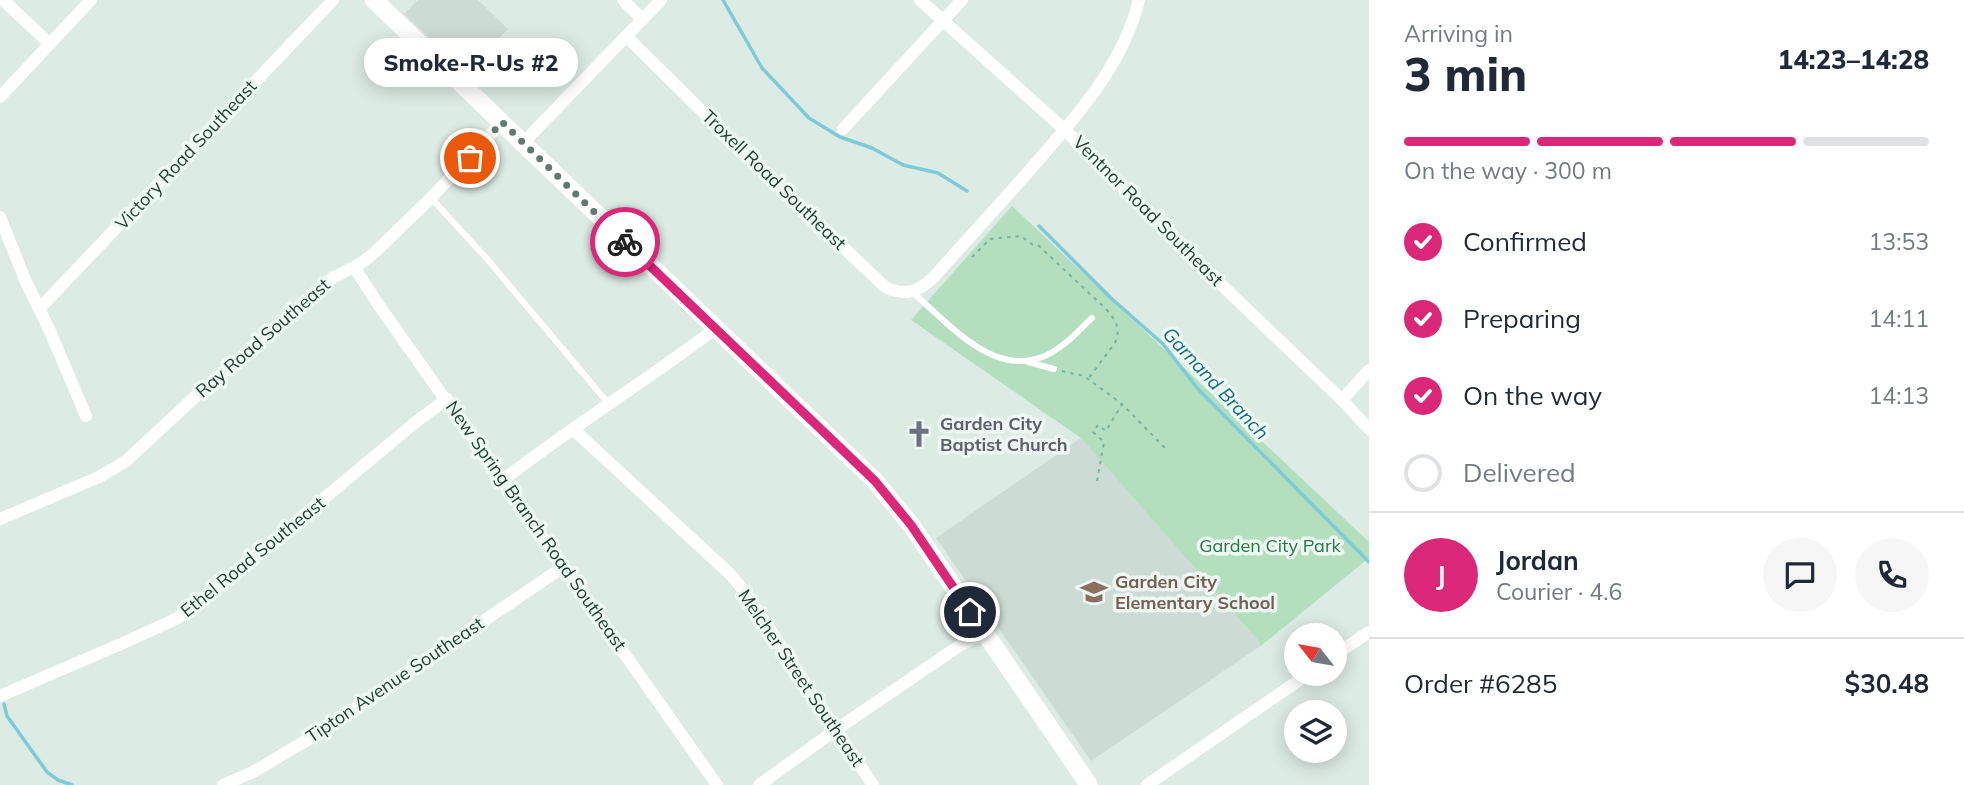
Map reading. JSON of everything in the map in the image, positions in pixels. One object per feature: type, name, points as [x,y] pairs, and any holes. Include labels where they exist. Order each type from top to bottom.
[{"type":"street","points":[[3,0],[50,44]]},
{"type":"street","points":[[0,97],[91,0]]},
{"type":"street","name":"Victory Road Southeast","points":[[39,309],[333,0]]},
{"type":"street","points":[[374,0],[897,505],[1089,785]]},
{"type":"street","points":[[623,0],[642,19]]},
{"type":"street","points":[[523,143],[661,0]]},
{"type":"street","name":"Ventnor Road Southeast","points":[[920,0],[1065,130],[1369,429]]},
{"type":"street","points":[[844,129],[962,0]]},
{"type":"street","points":[[912,292],[921,289],[932,279],[1065,130],[1103,78],[1120,48],[1139,0]]},
{"type":"street","name":"Troxell Road Southeast","points":[[626,36],[885,287],[903,293],[912,292]]},
{"type":"street","name":"Ray Road Southeast","points":[[0,519],[99,477],[126,461],[197,395],[332,278],[373,254],[502,122]]},
{"type":"street","points":[[0,217],[86,416]]},
{"type":"street","name":"New Spring Branch Road Southeast","points":[[354,267],[717,785]]},
{"type":"street","points":[[503,480],[715,329]]},
{"type":"street","points":[[1342,400],[1369,370]]},
{"type":"street","name":"Ethel Road Southeast","points":[[0,696],[176,619],[447,399]]},
{"type":"street","name":"Melcher Street Southeast","points":[[573,429],[745,592],[873,785]]},
{"type":"street","name":"Tipton Avenue Southeast","points":[[223,785],[270,762],[319,733],[563,567]]},
{"type":"street","points":[[1348,646],[1369,632]]},
{"type":"street","points":[[760,785],[959,646],[985,633]]},
{"type":"street","points":[[1147,785],[1291,686]]},
{"type":"lane","points":[[430,198],[488,260],[610,405]]},
{"type":"lane","points":[[912,292],[970,343],[991,355],[1054,369]]},
{"type":"lane","points":[[1026,362],[1043,357],[1063,345],[1091,318]]},
{"type":"path","points":[[972,257],[990,239],[1021,236],[1039,247],[1106,309],[1115,319],[1118,337],[1088,379]]},
{"type":"path","points":[[1054,369],[1084,376],[1122,404],[1165,448]]},
{"type":"path","points":[[1097,481],[1104,442],[1093,432],[1098,425],[1107,431],[1122,404]]},
{"type":"shaded area","points":[[418,0],[478,0],[508,29],[466,72],[404,14]]},
{"type":"shaded area","name":"Garden City Elementary School","points":[[1081,438],[1262,645],[1091,761],[936,538]]},
{"type":"green space","name":"Garden City Park","points":[[1012,206],[1369,542],[1369,558],[1289,623],[1284,623],[1284,627],[1262,645],[1081,438],[911,320]]},
{"type":"waterway","name":"Garnand Branch","points":[[723,0],[762,68],[809,118],[840,137],[872,148],[903,165],[938,173],[967,191]]},
{"type":"waterway","name":"Garnand Branch","points":[[1039,226],[1112,299],[1163,344],[1198,389],[1369,562]]},
{"type":"waterway","points":[[4,704],[7,716],[47,772],[72,785]]},
{"type":"way so far","points":[[470,158],[502,122],[625,242]]},
{"type":"place","name":"Smoke-R-Us #2","points":[[470,158]]},
{"type":"place","name":"Garden City Baptist Church","points":[[919,434]]},
{"type":"place","name":"Garden City Elementary School","points":[[1094,592]]},
{"type":"route","points":[[625,242],[875,481],[897,505],[970,612]]}]
